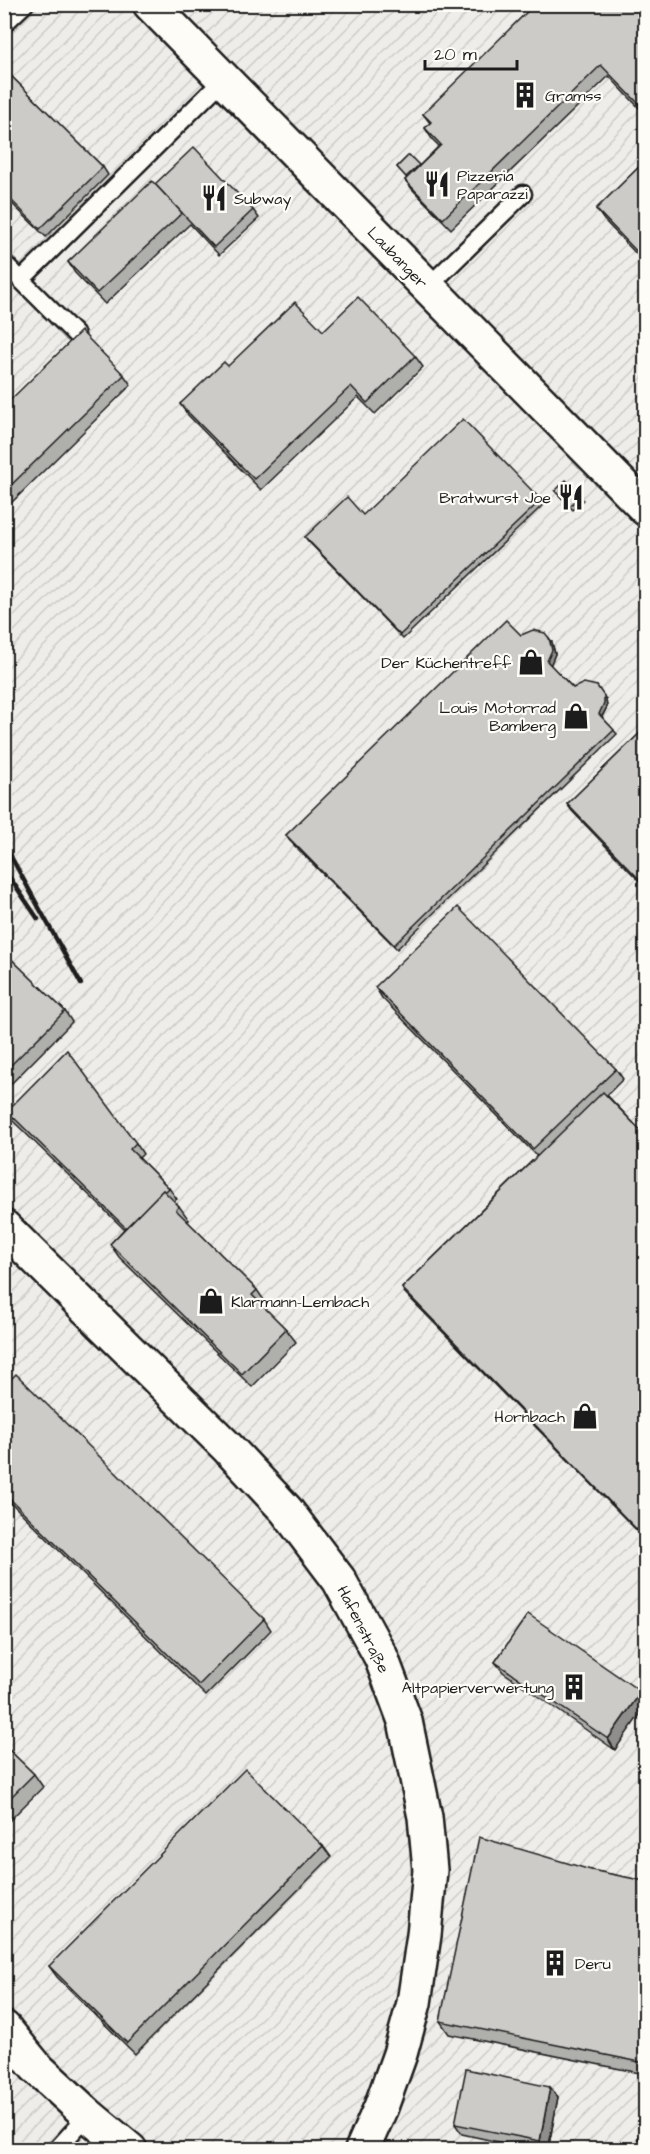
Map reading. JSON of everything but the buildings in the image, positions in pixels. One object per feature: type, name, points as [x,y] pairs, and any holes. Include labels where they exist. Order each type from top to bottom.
[{"type":"street","name":"Laubanger","points":[[150,4],[645,509]]},
{"type":"street","name":"Hafenstraße","points":[[4,1227],[227,1447],[286,1510],[339,1580],[385,1667],[405,1721],[425,1817],[429,1870],[424,1935],[414,2003],[400,2054],[381,2107],[362,2150]]},
{"type":"street","points":[[4,2028],[36,2067],[130,2150]]},
{"type":"lane","points":[[4,24],[25,4]]},
{"type":"lane","points":[[21,280],[224,79]]},
{"type":"lane","points":[[428,287],[523,194]]},
{"type":"lane","points":[[4,263],[76,335]]},
{"type":"lane","points":[[56,2150],[88,2115]]},
{"type":"shaded area","points":[[5,5],[645,5],[645,2149],[5,2149]]},
{"type":"railway","points":[[4,844],[81,984]]},
{"type":"railway","points":[[4,869],[38,919]]},
{"type":"place","name":"Gramss","points":[[525,95]]},
{"type":"place","name":"Pizzeria Paparazzi","points":[[437,184]]},
{"type":"place","name":"Subway","points":[[214,198]]},
{"type":"place","name":"Bratwurst Joe","points":[[571,497]]},
{"type":"place","name":"Der Küchentreff","points":[[531,662]]},
{"type":"place","name":"Louis Motorrad Bamberg","points":[[576,716]]},
{"type":"place","name":"Klarmann-Lembach","points":[[211,1301]]},
{"type":"place","name":"Hornbach","points":[[585,1416]]},
{"type":"place","name":"Altpapierverwertung","points":[[574,1687]]},
{"type":"place","name":"Deru","points":[[555,1963]]}]
